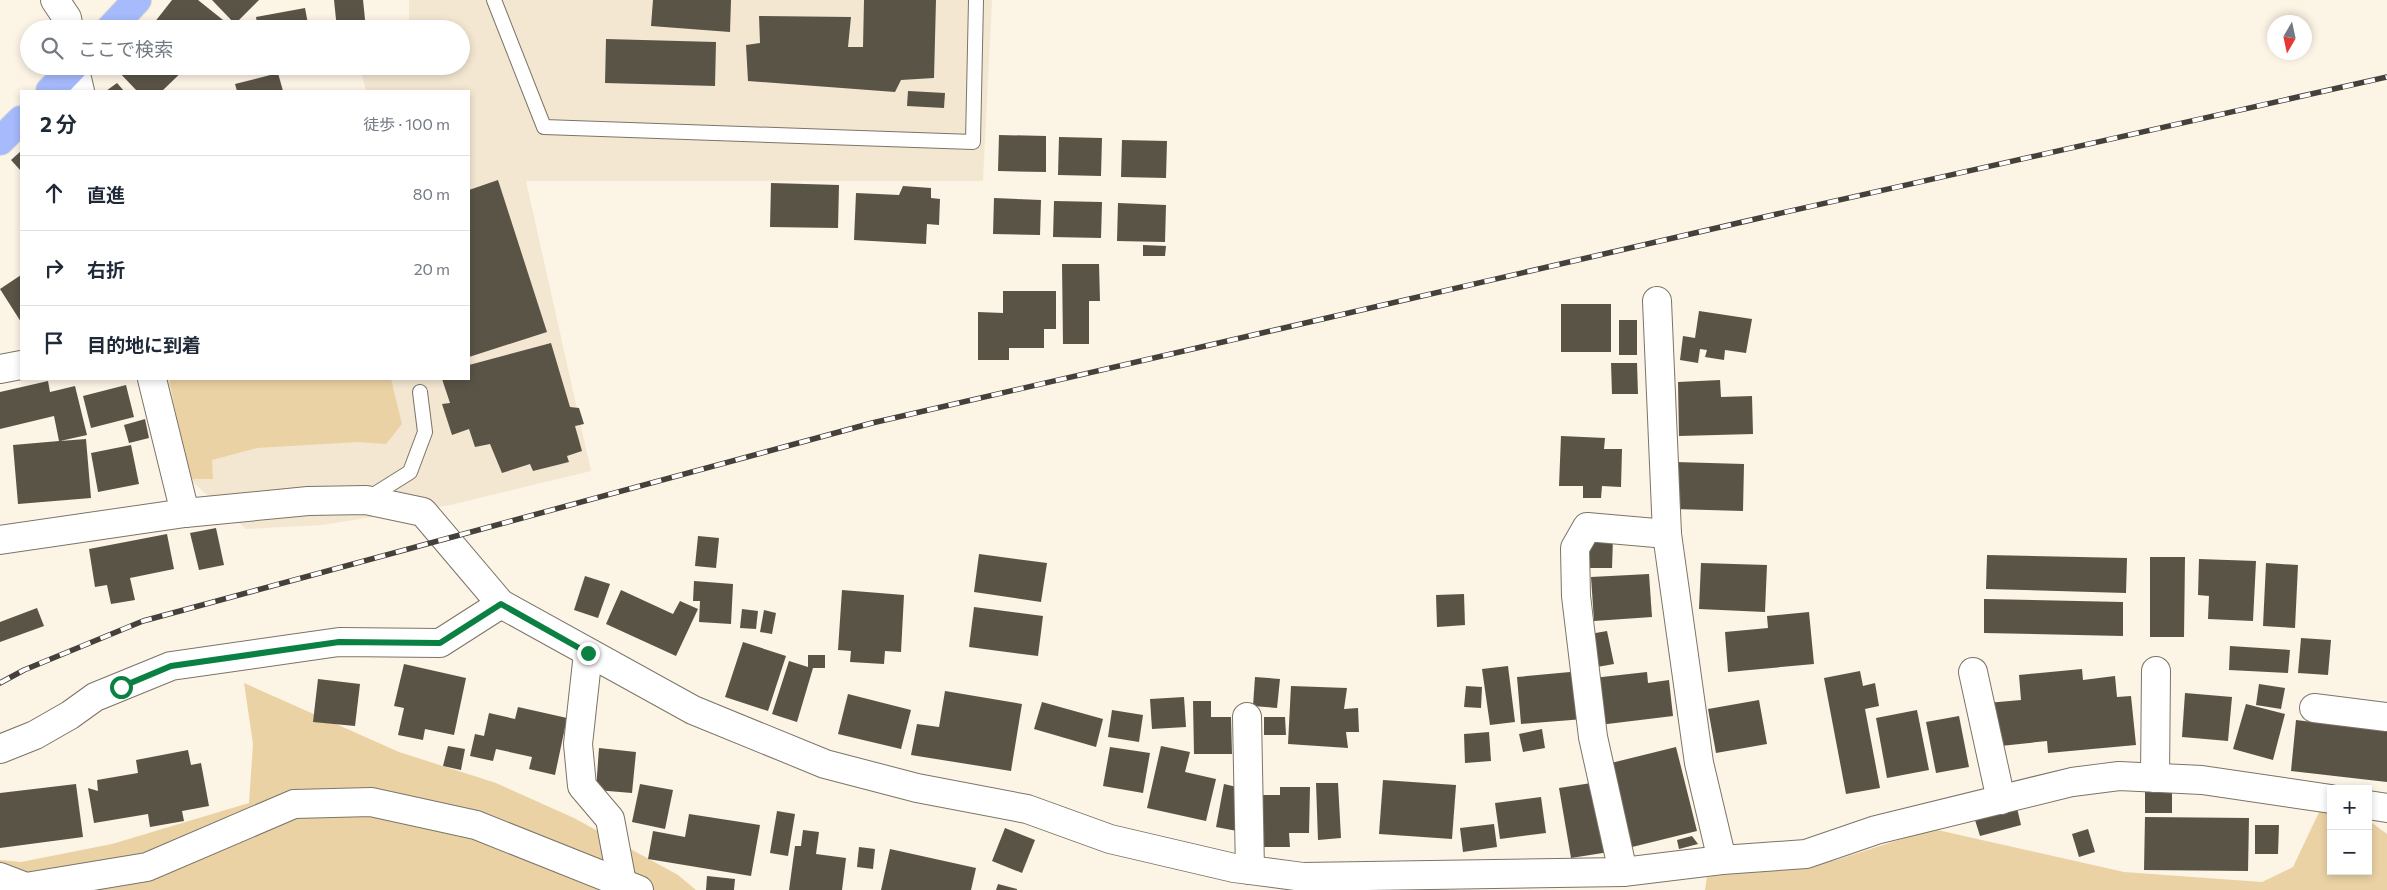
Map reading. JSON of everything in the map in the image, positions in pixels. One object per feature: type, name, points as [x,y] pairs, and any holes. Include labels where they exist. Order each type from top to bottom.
[{"type":"highway","points":[[118,20],[137,0]]},
{"type":"highway","points":[[51,90],[65,75]]},
{"type":"highway","points":[[0,141],[20,121]]},
{"type":"street","points":[[55,0],[67,20]]},
{"type":"street","points":[[76,75],[80,90]]},
{"type":"street","points":[[1656,301],[1667,534],[1699,763],[1722,860]]},
{"type":"street","points":[[0,369],[20,364]]},
{"type":"street","points":[[152,380],[185,513]]},
{"type":"street","points":[[0,540],[185,513],[308,501],[366,500],[423,512],[501,604],[693,710],[825,764],[917,788],[1027,809],[1110,839],[1304,884],[1629,881],[1672,866],[1722,860],[1806,854],[1876,830],[2072,782],[2119,776],[2202,780],[2327,798]]},
{"type":"street","points":[[1629,881],[1593,737],[1576,596],[1575,548],[1587,527],[1667,534]]},
{"type":"street","points":[[0,749],[35,735],[70,715],[95,697],[171,666],[339,642],[440,643],[501,604]]},
{"type":"street","points":[[588,653],[578,744],[582,786],[610,819],[631,886]]},
{"type":"street","points":[[2155,778],[2156,670]]},
{"type":"street","points":[[1972,672],[2001,800]]},
{"type":"street","points":[[2314,708],[2387,717]]},
{"type":"street","points":[[1247,717],[1250,870]]},
{"type":"street","points":[[0,877],[26,886],[147,867],[294,804],[371,802],[476,825],[631,886]]},
{"type":"street","points":[[2372,806],[2387,808]]},
{"type":"lane","points":[[494,0],[544,127],[973,142],[976,0]]},
{"type":"lane","points":[[366,500],[410,472],[425,432],[420,392]]},
{"type":"shaded area","points":[[409,0],[992,0],[983,181],[526,181],[591,471],[450,505],[322,525],[246,529],[189,479],[162,380],[470,380],[470,90],[366,90],[362,75],[470,75],[470,20],[409,20]]},
{"type":"shaded area","points":[[169,380],[391,380],[402,424],[386,444],[358,442],[257,448],[212,460],[213,479],[189,479]]},
{"type":"shaded area","points":[[244,683],[399,752],[496,783],[574,818],[678,875],[696,890],[0,890],[0,860],[21,862],[112,844],[249,803],[253,744]]},
{"type":"shaded area","points":[[2320,810],[2327,811],[2327,875],[2372,875],[2372,823],[2387,834],[2387,890],[1705,890],[1707,877],[1836,860],[1933,829],[2124,872],[2262,882],[2293,867]]},
{"type":"building","points":[[172,0],[198,0],[223,20],[156,20]]},
{"type":"building","points":[[212,0],[259,0],[239,20],[231,20]]},
{"type":"building","points":[[334,0],[363,0],[365,20],[336,20]]},
{"type":"building","points":[[653,0],[731,0],[730,32],[651,26]]},
{"type":"building","points":[[864,0],[936,0],[934,78],[901,80],[895,92],[748,81],[746,45],[760,43],[759,16],[851,17],[848,47],[863,47]]},
{"type":"building","points":[[305,8],[307,20],[256,20],[256,17]]},
{"type":"building","points":[[606,39],[716,42],[715,86],[605,83]]},
{"type":"building","points":[[122,75],[179,75],[163,90],[136,90]]},
{"type":"building","points":[[270,75],[279,75],[283,90],[237,90],[235,84]]},
{"type":"building","points":[[117,83],[123,90],[107,90]]},
{"type":"building","points":[[908,91],[945,93],[944,108],[907,106]]},
{"type":"building","points":[[999,135],[1046,136],[1046,172],[998,171]]},
{"type":"building","points":[[1059,137],[1102,138],[1101,176],[1058,175]]},
{"type":"building","points":[[1122,140],[1167,141],[1166,178],[1121,177]]},
{"type":"building","points":[[20,152],[20,170],[11,160]]},
{"type":"building","points":[[498,180],[547,332],[470,357],[470,190]]},
{"type":"building","points":[[771,183],[839,185],[838,228],[770,227]]},
{"type":"building","points":[[903,186],[931,188],[931,198],[940,199],[939,225],[927,224],[926,244],[854,240],[856,193],[899,195]]},
{"type":"building","points":[[994,198],[1041,200],[1040,235],[993,234]]},
{"type":"building","points":[[1054,201],[1102,202],[1101,238],[1053,237]]},
{"type":"building","points":[[1118,203],[1166,205],[1165,242],[1117,241]]},
{"type":"building","points":[[1143,245],[1166,246],[1165,256],[1143,256]]},
{"type":"building","points":[[1062,264],[1099,264],[1100,301],[1089,301],[1089,344],[1063,344]]},
{"type":"building","points":[[20,276],[20,320],[0,289]]},
{"type":"building","points":[[1003,291],[1056,291],[1056,329],[1044,329],[1044,348],[1009,348],[1009,360],[978,360],[978,312],[1003,313]]},
{"type":"building","points":[[1561,304],[1611,304],[1611,352],[1561,352]]},
{"type":"building","points":[[1699,311],[1752,319],[1746,353],[1725,350],[1724,360],[1705,357],[1707,350],[1700,349],[1698,363],[1680,360],[1683,336],[1695,338]]},
{"type":"building","points":[[1619,320],[1637,320],[1637,355],[1619,355]]},
{"type":"building","points":[[551,343],[570,407],[579,408],[584,424],[575,426],[582,451],[567,456],[569,462],[533,471],[530,464],[502,473],[490,444],[475,447],[469,429],[452,435],[442,404],[450,403],[442,380],[470,380],[470,365]]},
{"type":"building","points":[[1611,363],[1637,363],[1638,394],[1612,394]]},
{"type":"building","points":[[1720,380],[1721,397],[1752,396],[1753,434],[1679,436],[1678,382]]},
{"type":"building","points":[[48,381],[50,392],[75,386],[87,435],[60,441],[86,439],[91,498],[18,504],[13,445],[59,441],[54,416],[0,429],[0,392]]},
{"type":"building","points":[[126,385],[134,417],[91,428],[83,396]]},
{"type":"building","points":[[145,419],[149,438],[129,443],[124,425]]},
{"type":"building","points":[[1561,436],[1605,438],[1604,449],[1622,449],[1621,487],[1602,486],[1601,498],[1583,498],[1583,486],[1559,486]]},
{"type":"building","points":[[131,445],[139,484],[98,492],[91,453]]},
{"type":"building","points":[[1675,462],[1744,464],[1743,511],[1674,509]]},
{"type":"building","points":[[216,528],[224,565],[199,570],[190,533]]},
{"type":"building","points":[[167,534],[174,569],[130,578],[135,600],[111,604],[107,585],[95,587],[89,549]]},
{"type":"building","points":[[698,536],[719,538],[716,568],[695,566]]},
{"type":"building","points":[[1590,537],[1613,538],[1612,568],[1589,568]]},
{"type":"building","points":[[979,554],[1047,563],[1041,602],[974,592]]},
{"type":"building","points":[[1987,555],[2127,558],[2126,593],[1986,589]]},
{"type":"building","points":[[2150,557],[2185,557],[2184,637],[2150,637]]},
{"type":"building","points":[[2199,559],[2256,561],[2253,621],[2208,619],[2209,596],[2198,595]]},
{"type":"building","points":[[1701,563],[1767,565],[1765,612],[1699,609]]},
{"type":"building","points":[[2266,563],[2298,565],[2295,628],[2263,626]]},
{"type":"building","points":[[1649,574],[1652,617],[1594,621],[1591,577]]},
{"type":"building","points":[[585,576],[610,584],[598,618],[574,610]]},
{"type":"building","points":[[694,581],[733,584],[731,624],[699,622],[700,601],[693,601]]},
{"type":"building","points":[[621,590],[673,614],[680,601],[698,609],[676,656],[606,624]]},
{"type":"building","points":[[842,590],[904,595],[901,652],[885,651],[884,664],[850,662],[851,651],[838,650]]},
{"type":"building","points":[[1464,594],[1465,625],[1437,627],[1436,595]]},
{"type":"building","points":[[1984,599],[2123,602],[2123,636],[1984,633]]},
{"type":"building","points":[[974,607],[1043,616],[1038,656],[969,647]]},
{"type":"building","points":[[37,608],[44,626],[0,642],[0,622]]},
{"type":"building","points":[[742,609],[758,611],[756,629],[740,628]]},
{"type":"building","points":[[764,610],[776,613],[772,634],[760,632]]},
{"type":"building","points":[[1809,612],[1814,664],[1728,672],[1725,632],[1768,628],[1767,616]]},
{"type":"building","points":[[1607,631],[1614,664],[1597,667],[1590,634]]},
{"type":"building","points":[[2301,638],[2331,640],[2328,675],[2298,673]]},
{"type":"building","points":[[743,642],[786,656],[768,711],[725,697]]},
{"type":"building","points":[[2230,646],[2290,650],[2288,673],[2229,670]]},
{"type":"building","points":[[808,655],[825,655],[825,668],[813,668],[797,722],[772,714],[789,661],[808,667]]},
{"type":"building","points":[[404,664],[466,678],[454,735],[425,729],[423,740],[398,735],[404,708],[394,706]]},
{"type":"building","points":[[1508,666],[1515,722],[1490,725],[1482,669]]},
{"type":"building","points":[[2082,669],[2083,680],[2115,676],[2117,697],[2131,696],[2136,745],[2048,753],[2047,741],[1991,747],[1987,703],[2021,700],[2019,675]]},
{"type":"building","points":[[1581,671],[1584,719],[1521,724],[1517,677]]},
{"type":"building","points":[[1860,671],[1863,686],[1875,683],[1879,706],[1865,709],[1880,788],[1846,794],[1824,678]]},
{"type":"building","points":[[1647,672],[1648,683],[1669,680],[1673,716],[1599,725],[1593,678]]},
{"type":"building","points":[[1255,677],[1280,679],[1277,708],[1253,706]]},
{"type":"building","points":[[318,679],[360,684],[355,726],[313,722]]},
{"type":"building","points":[[2259,684],[2285,688],[2281,709],[2256,705]]},
{"type":"building","points":[[1291,686],[1347,688],[1344,709],[1358,708],[1359,732],[1346,732],[1348,748],[1288,744]]},
{"type":"building","points":[[1466,686],[1482,687],[1481,708],[1464,707]]},
{"type":"building","points":[[945,691],[1022,704],[1011,771],[911,755],[917,724],[939,727]]},
{"type":"building","points":[[2185,693],[2232,697],[2228,741],[2182,737]]},
{"type":"building","points":[[848,694],[911,710],[901,749],[838,734]]},
{"type":"building","points":[[1184,697],[1186,727],[1152,729],[1150,699]]},
{"type":"building","points":[[1759,700],[1767,744],[1716,753],[1708,709]]},
{"type":"building","points":[[1193,701],[1211,701],[1211,717],[1231,717],[1232,754],[1194,754]]},
{"type":"building","points":[[1042,702],[1103,719],[1096,747],[1034,729]]},
{"type":"building","points":[[2246,704],[2285,714],[2273,760],[2233,749]]},
{"type":"building","points":[[518,707],[567,718],[555,775],[529,769],[532,757],[496,749],[493,761],[470,756],[475,734],[484,736],[489,713],[515,719]]},
{"type":"building","points":[[1112,710],[1143,715],[1139,742],[1108,737]]},
{"type":"building","points":[[1917,710],[1929,770],[1887,778],[1876,718]]},
{"type":"building","points":[[1959,716],[1969,767],[1936,773],[1926,722]]},
{"type":"building","points":[[1264,717],[1285,717],[1286,735],[1264,735]]},
{"type":"building","points":[[2296,720],[2387,731],[2387,782],[2291,771]]},
{"type":"building","points":[[1542,729],[1545,748],[1523,752],[1519,734]]},
{"type":"building","points":[[1489,732],[1491,761],[1465,763],[1464,734]]},
{"type":"building","points":[[448,746],[465,749],[461,770],[443,766]]},
{"type":"building","points":[[1161,746],[1190,752],[1185,772],[1216,779],[1206,821],[1147,808]]},
{"type":"building","points":[[1110,747],[1150,753],[1143,793],[1103,786]]},
{"type":"building","points":[[1676,747],[1697,831],[1628,848],[1607,764]]},
{"type":"building","points":[[599,748],[636,752],[632,793],[596,790]]},
{"type":"building","points":[[188,750],[191,765],[201,763],[209,806],[182,811],[184,821],[150,827],[148,814],[94,823],[88,788],[98,791],[97,780],[138,773],[136,760]]},
{"type":"building","points":[[1383,780],[1456,785],[1452,839],[1379,834]]},
{"type":"building","points":[[1598,782],[1609,852],[1571,858],[1559,788]]},
{"type":"building","points":[[1316,783],[1338,783],[1341,838],[1318,840]]},
{"type":"building","points":[[76,784],[83,837],[0,848],[0,793]]},
{"type":"building","points":[[640,784],[673,790],[665,829],[632,822]]},
{"type":"building","points":[[1224,784],[1245,789],[1237,831],[1216,827]]},
{"type":"building","points":[[1280,787],[1310,787],[1309,833],[1289,833],[1290,847],[1261,847],[1262,795],[1280,795]]},
{"type":"building","points":[[2145,792],[2172,792],[2172,813],[2145,813]]},
{"type":"building","points":[[1541,797],[1546,833],[1500,839],[1495,803]]},
{"type":"building","points":[[2017,808],[2021,825],[1980,836],[1975,820]]},
{"type":"building","points":[[777,811],[795,814],[788,856],[770,853]]},
{"type":"building","points":[[689,814],[760,825],[751,876],[648,859],[653,831],[685,837]]},
{"type":"building","points":[[2145,817],[2249,818],[2248,871],[2144,870]]},
{"type":"building","points":[[1494,824],[1497,847],[1463,852],[1460,828]]},
{"type":"building","points":[[2255,825],[2279,825],[2278,854],[2255,854]]},
{"type":"building","points":[[1005,828],[1035,840],[1022,873],[992,861]]},
{"type":"building","points":[[2088,829],[2095,852],[2079,857],[2072,834]]},
{"type":"building","points":[[803,830],[819,832],[816,854],[846,858],[842,890],[789,890],[795,846],[801,846]]},
{"type":"building","points":[[1692,836],[1698,844],[1679,849],[1677,840]]},
{"type":"building","points":[[859,847],[875,849],[873,869],[857,867]]},
{"type":"building","points":[[890,849],[976,868],[971,890],[881,890]]},
{"type":"building","points":[[707,876],[735,879],[734,890],[706,890]]},
{"type":"building","points":[[998,884],[1017,889],[1017,890],[996,890]]},
{"type":"railway","points":[[0,683],[24,670],[143,621],[872,423],[1777,214],[2387,77]]},
{"type":"route","points":[[121,687],[171,666],[339,642],[440,643],[501,604],[588,653]]}]
